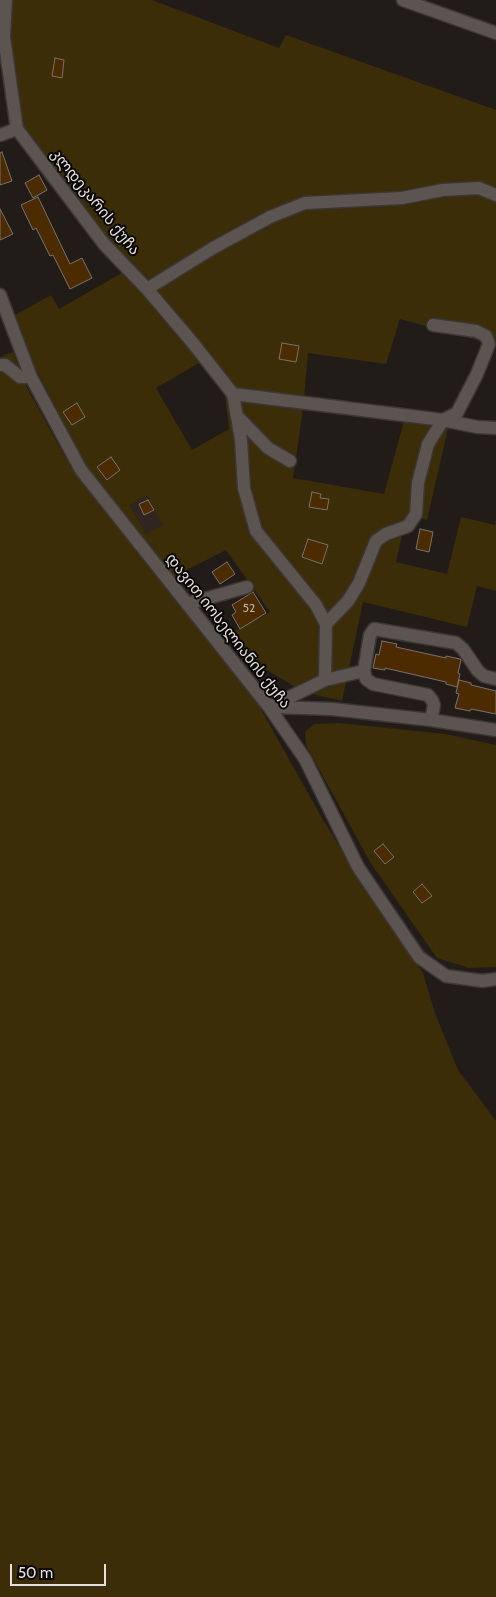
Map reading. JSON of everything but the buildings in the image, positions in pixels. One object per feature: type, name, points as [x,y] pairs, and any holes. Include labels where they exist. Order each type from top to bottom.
[{"type":"street","name":"კლდეკარის ქუჩა","points":[[6,0],[4,37],[17,130],[104,244],[147,289],[233,394]]},
{"type":"street","points":[[403,0],[496,33]]},
{"type":"street","points":[[0,135],[17,130]]},
{"type":"street","points":[[147,289],[213,248],[270,217],[305,203],[402,198],[443,190],[479,188],[496,195]]},
{"type":"street","name":"დავით იოსელიანის ქუჩა","points":[[0,295],[31,377],[81,470],[269,707],[305,759],[358,867],[419,957],[446,976],[483,981],[496,979]]},
{"type":"street","points":[[326,624],[348,601],[359,583],[376,542],[386,534],[408,526],[416,514],[418,483],[428,444],[443,420],[457,413],[477,374],[489,344],[486,336],[476,331],[433,325]]},
{"type":"street","points":[[0,365],[5,365],[20,377],[31,377]]},
{"type":"street","points":[[326,680],[326,624],[316,605],[256,531],[244,488],[238,417],[233,394],[496,428]]},
{"type":"street","points":[[238,417],[268,448],[290,460]]},
{"type":"street","points":[[187,604],[247,586]]},
{"type":"street","points":[[431,720],[434,705],[428,695],[373,684],[366,679],[364,671],[370,635],[374,629],[456,643],[463,649],[478,671],[484,676],[496,679]]},
{"type":"street","points":[[269,707],[326,680],[364,671]]},
{"type":"street","points":[[269,707],[332,709],[431,720],[496,730]]},
{"type":"shaded area","points":[[13,0],[152,0],[279,48],[286,35],[496,110],[496,345],[400,319],[386,364],[308,353],[303,409],[293,478],[384,494],[404,421],[449,424],[427,520],[407,515],[396,562],[447,574],[461,517],[495,525],[496,519],[496,591],[477,586],[467,627],[363,602],[342,701],[304,692],[250,660],[227,635],[270,612],[226,550],[173,577],[90,473],[31,360],[15,315],[51,295],[59,309],[134,266],[102,232],[22,128],[11,36]],"holes":[[[204,360],[225,396],[229,429],[192,450],[156,388]],[[147,496],[163,525],[146,534],[130,505]]]},
{"type":"shaded area","points":[[13,352],[26,386],[64,455],[86,487],[214,649],[241,678],[254,697],[322,818],[373,901],[423,973],[435,1013],[458,1070],[496,1121],[496,1597],[0,1597],[0,357]]},
{"type":"shaded area","points":[[147,496],[164,525],[146,534],[130,505]]},
{"type":"shaded area","points":[[338,723],[446,734],[496,745],[496,967],[469,968],[437,958],[370,862],[306,745],[305,732],[314,724]]}]
